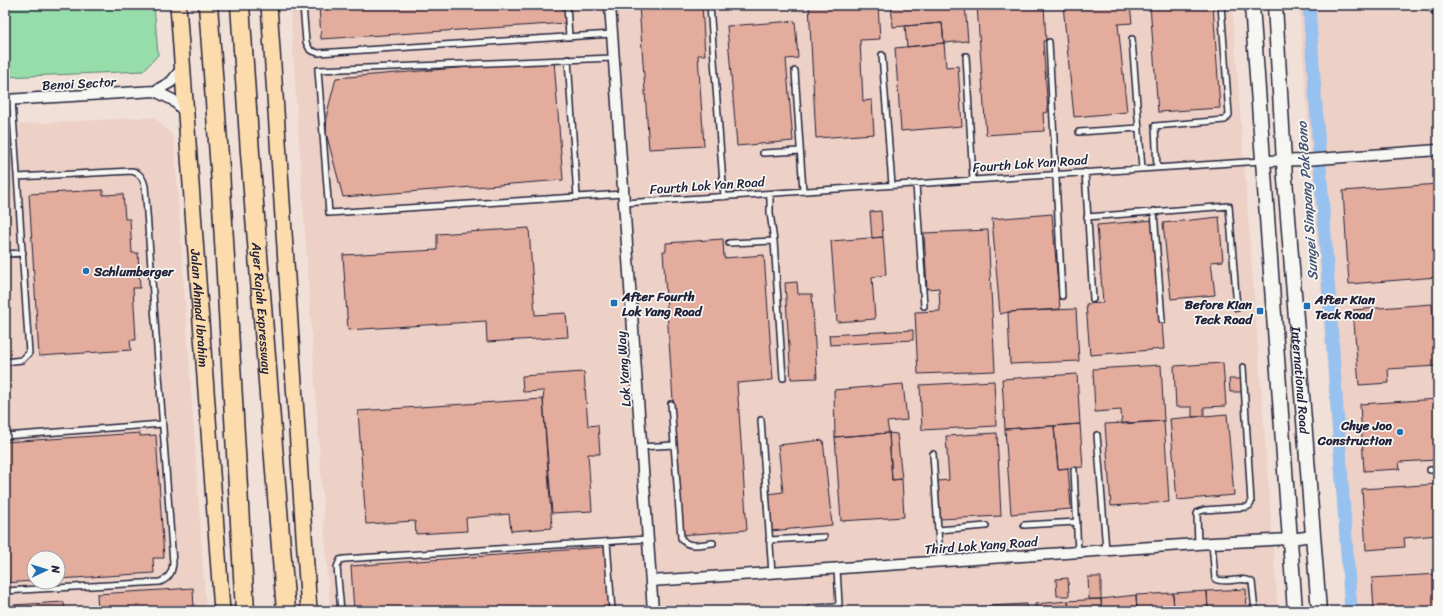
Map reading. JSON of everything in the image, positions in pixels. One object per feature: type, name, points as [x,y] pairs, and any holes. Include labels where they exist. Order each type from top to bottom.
[{"type":"highway","points":[[208,5],[220,170],[246,611]]},
{"type":"highway","name":"Ayer Rajah Expressway","points":[[240,5],[250,153],[286,611]]},
{"type":"main road","name":"Jalan Ahmad Ibrahim","points":[[178,5],[222,611]]},
{"type":"main road","points":[[269,5],[309,611]]},
{"type":"main road","name":"International Road","points":[[1252,5],[1295,611]]},
{"type":"main road","name":"International Road","points":[[1275,5],[1284,160],[1319,611]]},
{"type":"street","name":"Lok Yang Way","points":[[610,5],[653,611]]},
{"type":"street","name":"Benoi Sector","points":[[8,100],[155,91],[171,82],[183,67]]},
{"type":"street","name":"Benoi Sector","points":[[155,91],[174,100],[186,112]]},
{"type":"street","name":"Fourth Lok Yan Road","points":[[1263,161],[1306,160],[1438,150]]},
{"type":"street","name":"Third Lok Yang Road","points":[[651,581],[1290,539],[1313,536]]},
{"type":"lane","points":[[303,5],[306,42],[310,50],[318,53],[612,34]]},
{"type":"lane","points":[[567,5],[569,37]]},
{"type":"lane","points":[[713,5],[710,5],[724,197]]},
{"type":"lane","points":[[1157,168],[1155,126],[1225,120],[1229,115],[1221,5]]},
{"type":"lane","points":[[1132,39],[1142,169]]},
{"type":"lane","points":[[1049,42],[1062,296]]},
{"type":"lane","points":[[882,55],[892,185]]},
{"type":"lane","points":[[966,56],[973,180]]},
{"type":"lane","points":[[577,197],[568,59],[613,58]]},
{"type":"lane","name":"Fourth Lok Yan Road","points":[[568,59],[318,70],[329,213],[577,197],[623,199],[724,197],[1263,161]]},
{"type":"lane","points":[[794,71],[803,191]]},
{"type":"lane","points":[[5,362],[22,360],[29,353],[17,177],[8,100]]},
{"type":"lane","points":[[1079,132],[1138,128]]},
{"type":"lane","points":[[763,154],[800,151]]},
{"type":"lane","points":[[5,591],[160,582],[167,579],[172,571],[173,563],[145,186],[143,179],[138,172],[132,171],[17,177]]},
{"type":"lane","points":[[1085,172],[1093,299]]},
{"type":"lane","points":[[916,184],[924,306]]},
{"type":"lane","points":[[770,194],[770,212],[774,241],[783,378]]},
{"type":"lane","points":[[1088,217],[1229,206],[1237,308]]},
{"type":"lane","points":[[1154,211],[1162,320]]},
{"type":"lane","points":[[729,243],[774,241]]},
{"type":"lane","points":[[5,254],[23,253]]},
{"type":"lane","points":[[1198,544],[1198,512],[1204,510],[1247,507],[1251,503],[1243,367]]},
{"type":"lane","points":[[671,404],[680,538],[689,545],[713,543]]},
{"type":"lane","points":[[761,420],[772,573]]},
{"type":"lane","points":[[5,436],[162,424]]},
{"type":"lane","points":[[1097,435],[1106,550]]},
{"type":"lane","points":[[641,447],[674,445]]},
{"type":"lane","points":[[933,454],[940,561]]},
{"type":"lane","points":[[1074,470],[1078,552]]},
{"type":"lane","points":[[1430,470],[1438,470]]},
{"type":"lane","points":[[1024,525],[1077,522]]},
{"type":"lane","points":[[938,530],[986,526]]},
{"type":"lane","points":[[769,540],[824,537]]},
{"type":"lane","points":[[341,611],[337,567],[340,560],[344,559],[647,539]]},
{"type":"lane","points":[[607,542],[612,611]]},
{"type":"lane","points":[[1212,543],[1215,579],[1221,581],[1245,580],[1252,582],[1255,611]]},
{"type":"lane","points":[[808,611],[811,608],[835,607],[839,604],[837,569]]},
{"type":"shaded area","points":[[290,5],[1232,5],[1278,611],[330,611]]},
{"type":"shaded area","points":[[1299,5],[1438,5],[1438,611],[1346,611]]},
{"type":"shaded area","points":[[154,117],[174,137],[206,611],[5,611],[5,125]]},
{"type":"green space","points":[[5,5],[154,5],[158,55],[143,71],[5,77]]},
{"type":"building","points":[[319,5],[566,5],[567,23],[321,39]]},
{"type":"building","points":[[639,5],[702,5],[705,55],[698,55],[704,146],[649,149]]},
{"type":"building","points":[[809,5],[878,5],[880,39],[860,40],[863,101],[872,100],[874,134],[816,138]]},
{"type":"building","points":[[891,5],[965,5],[968,41],[944,43],[942,23],[893,27]]},
{"type":"building","points":[[977,5],[1044,5],[1046,41],[1043,41],[1048,112],[1043,113],[1044,131],[986,135]]},
{"type":"building","points":[[1063,5],[1130,5],[1132,23],[1118,24],[1127,112],[1074,117]]},
{"type":"building","points":[[1150,5],[1213,5],[1220,108],[1158,112]]},
{"type":"building","points":[[795,21],[798,58],[786,59],[793,141],[737,146],[727,26]]},
{"type":"building","points":[[942,23],[944,43],[907,47],[905,26]]},
{"type":"building","points":[[944,43],[946,67],[958,66],[962,126],[901,131],[895,48]]},
{"type":"building","points":[[554,60],[563,180],[343,197],[326,133],[327,113],[336,78]]},
{"type":"building","points":[[1438,184],[1438,247],[1435,247],[1437,277],[1349,284],[1343,191]]},
{"type":"building","name":"Schlumberger","points":[[103,190],[103,195],[123,194],[125,219],[130,219],[132,253],[138,253],[140,288],[133,288],[136,340],[130,340],[131,350],[39,356],[29,194]]},
{"type":"building","points":[[881,211],[883,237],[872,238],[870,212]]},
{"type":"building","points":[[1052,214],[1060,309],[1008,312],[1000,314],[992,219]]},
{"type":"building","points":[[1219,217],[1223,261],[1211,262],[1215,295],[1171,299],[1163,223]]},
{"type":"building","points":[[1154,220],[1164,349],[1090,355],[1086,304],[1103,303],[1097,225]]},
{"type":"building","points":[[529,228],[535,315],[566,313],[568,337],[487,342],[486,321],[348,330],[343,255],[437,250],[437,234]]},
{"type":"building","points":[[988,230],[995,371],[918,374],[915,312],[940,311],[939,288],[927,289],[924,233]]},
{"type":"building","points":[[883,237],[886,275],[872,277],[875,319],[837,322],[831,241]]},
{"type":"building","points":[[723,239],[724,258],[764,255],[773,380],[737,383],[747,530],[682,535],[663,251],[666,251],[666,243]]},
{"type":"building","points":[[797,282],[798,294],[812,294],[817,378],[791,379],[785,283]]},
{"type":"building","points":[[1432,304],[1437,366],[1388,369],[1389,383],[1359,385],[1353,310]]},
{"type":"building","points":[[1076,309],[1079,361],[1010,364],[1008,312]]},
{"type":"building","points":[[913,330],[913,340],[830,345],[829,335]]},
{"type":"building","points":[[1223,363],[1226,406],[1204,407],[1204,416],[1192,417],[1192,407],[1176,407],[1174,366]]},
{"type":"building","points":[[1161,365],[1164,421],[1122,424],[1121,410],[1095,412],[1093,369]]},
{"type":"building","points":[[584,372],[588,426],[598,425],[600,454],[588,454],[592,511],[552,513],[543,399],[544,391],[523,392],[522,376]]},
{"type":"building","points":[[1077,374],[1080,424],[1005,429],[1002,379]]},
{"type":"building","points":[[1229,379],[1242,379],[1242,392],[1230,392]]},
{"type":"building","points":[[994,381],[996,426],[922,430],[920,385]]},
{"type":"building","points":[[903,384],[907,420],[887,422],[889,433],[835,437],[834,390]]},
{"type":"building","points":[[543,399],[552,528],[511,531],[509,514],[466,518],[467,531],[416,534],[415,521],[366,524],[358,411]]},
{"type":"building","name":"Chye Joo Construction","points":[[1438,399],[1438,460],[1399,462],[1400,469],[1364,471],[1360,404]]},
{"type":"building","points":[[1227,414],[1234,495],[1177,500],[1170,419]]},
{"type":"building","points":[[1164,421],[1169,502],[1111,506],[1105,424]]},
{"type":"building","points":[[1080,424],[1083,467],[1058,469],[1054,426]]},
{"type":"building","points":[[1054,426],[1058,469],[1068,468],[1071,509],[1011,514],[1005,429]]},
{"type":"building","points":[[140,433],[140,436],[156,435],[164,558],[153,558],[154,573],[66,578],[66,550],[26,550],[26,582],[5,583],[5,442]]},
{"type":"building","points":[[889,433],[892,480],[902,479],[904,517],[841,521],[835,437]]},
{"type":"building","points":[[889,433],[897,434],[902,479],[892,480]]},
{"type":"building","points":[[997,433],[1001,516],[940,519],[938,481],[949,480],[946,436]]},
{"type":"building","points":[[823,440],[832,525],[771,531],[767,494],[783,492],[778,445]]},
{"type":"building","points":[[1438,484],[1438,535],[1404,538],[1405,547],[1366,550],[1362,489]]},
{"type":"building","points":[[605,547],[610,611],[354,611],[351,566]]},
{"type":"building","points":[[1438,574],[1438,611],[1374,611],[1372,578]]},
{"type":"building","points":[[1088,577],[1101,577],[1101,599],[1089,599]]},
{"type":"building","points":[[1068,578],[1069,596],[1057,596],[1056,579]]},
{"type":"building","points":[[193,588],[194,611],[98,611],[97,594]]},
{"type":"building","points":[[1246,589],[1247,611],[1208,611],[1207,591]]},
{"type":"building","points":[[1207,591],[1208,611],[1174,611],[1173,593]]},
{"type":"building","points":[[1173,593],[1174,611],[1137,611],[1136,595]]},
{"type":"building","points":[[1136,595],[1137,611],[1102,611],[1101,599]]},
{"type":"building","points":[[1101,599],[1102,611],[1069,611],[1068,601]]},
{"type":"building","points":[[1068,601],[1069,611],[1036,611],[1035,604]]},
{"type":"building","points":[[64,602],[65,611],[14,611],[13,605]]},
{"type":"building","points":[[1026,604],[1026,611],[990,611],[989,606]]},
{"type":"building","points":[[989,606],[990,611],[954,611],[954,610]]},
{"type":"building","points":[[954,610],[954,611],[922,611]]},
{"type":"waterway","name":"Sungei Simpang Pak Bono","points":[[1309,5],[1351,611]]},
{"type":"railway","points":[[1425,5],[1438,17]]},
{"type":"place","name":"Schlumberger","points":[[86,271]]},
{"type":"place","name":"After Fourth Lok Yang Road","points":[[614,303]]},
{"type":"place","name":"After Kian Teck Road","points":[[1307,306]]},
{"type":"place","name":"Before Kian Teck Road","points":[[1260,311]]},
{"type":"place","name":"Chye Joo Construction","points":[[1400,432]]}]
